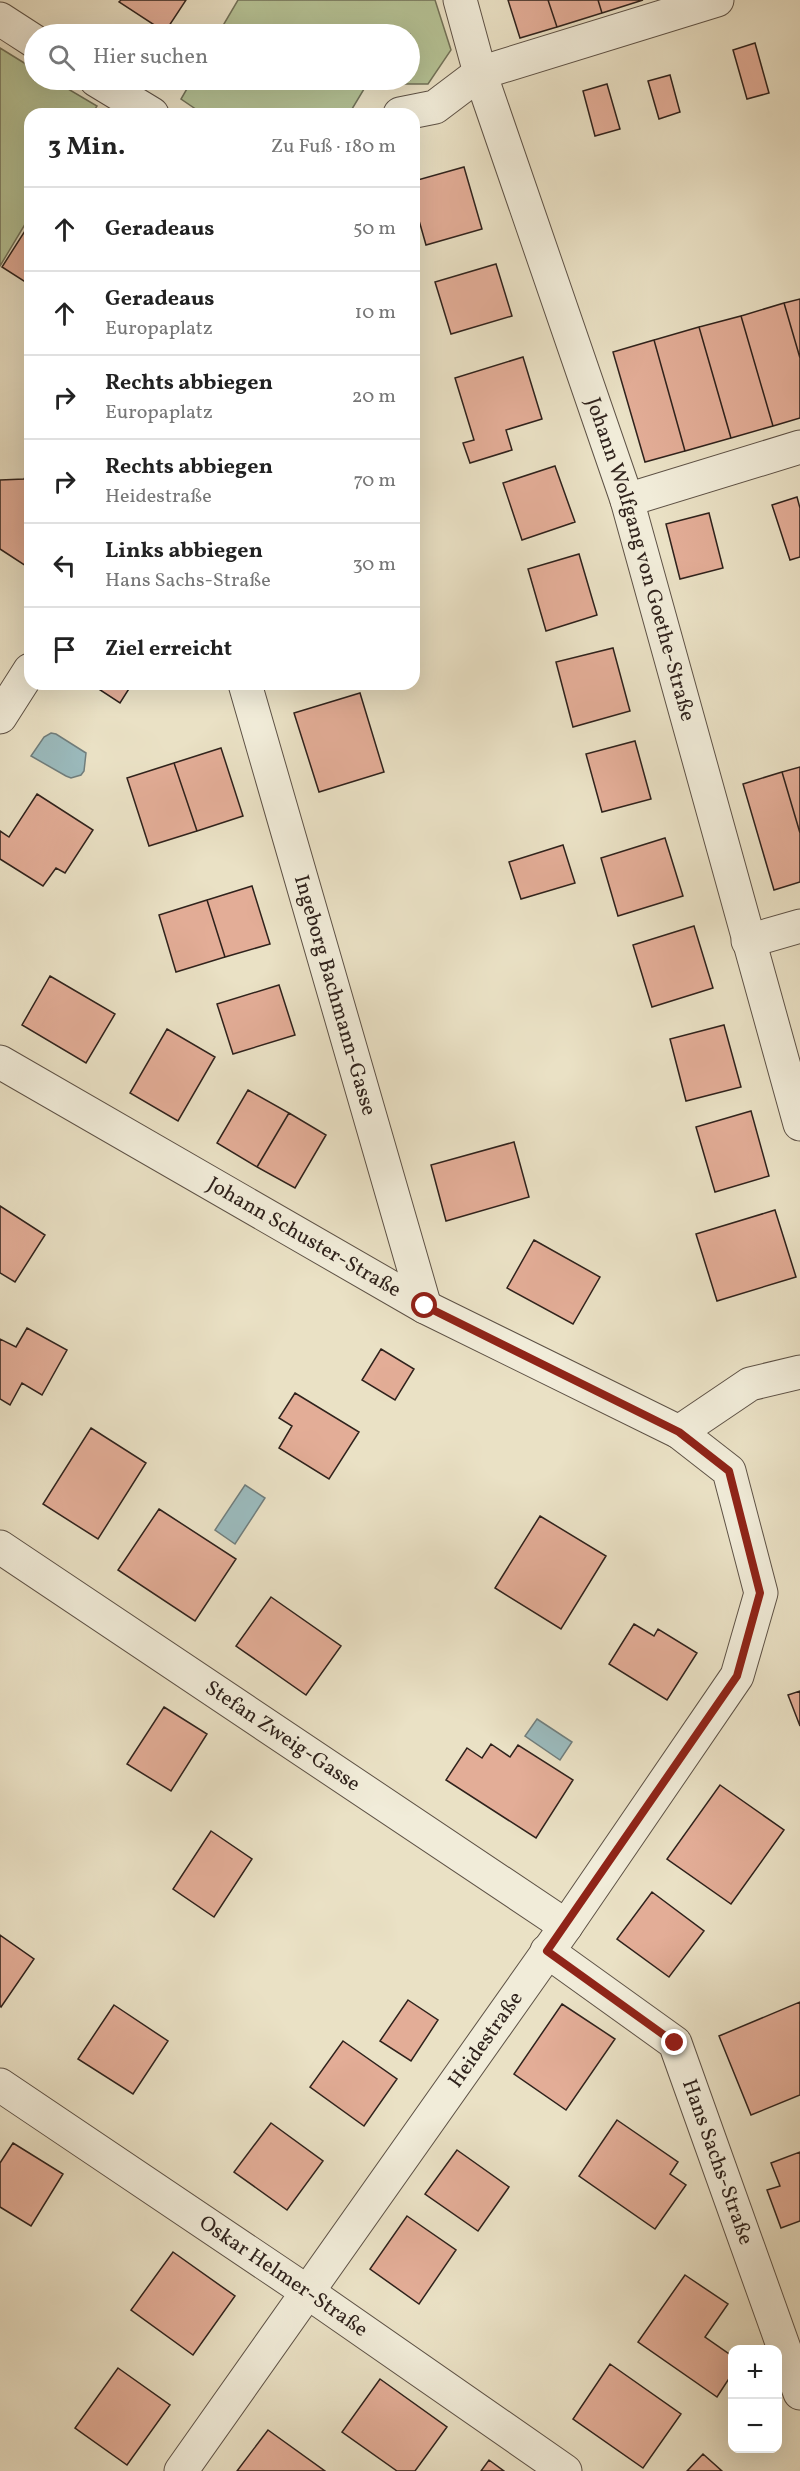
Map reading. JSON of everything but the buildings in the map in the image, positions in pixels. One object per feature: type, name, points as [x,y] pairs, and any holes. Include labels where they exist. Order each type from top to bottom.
[{"type":"street","name":"Johann Wolfgang von Goethe-Straße","points":[[460,0],[480,73],[627,500],[800,1124]]},
{"type":"street","points":[[420,110],[435,107],[480,73],[717,0]]},
{"type":"street","points":[[0,19],[24,35]]},
{"type":"street","points":[[112,90],[142,108]]},
{"type":"street","points":[[627,500],[800,447]]},
{"type":"street","points":[[0,717],[24,679]]},
{"type":"street","name":"Ingeborg Bachmann-Gasse","points":[[247,690],[425,1306]]},
{"type":"street","points":[[748,941],[800,926]]},
{"type":"street","name":"Johann Schuster-Straße","points":[[0,1062],[425,1306],[679,1432],[729,1471],[760,1593]]},
{"type":"street","points":[[679,1432],[750,1384],[800,1372]]},
{"type":"street","name":"Stefan Zweig-Gasse","points":[[0,1547],[556,1939]]},
{"type":"street","name":"Heidestraße","points":[[181,2471],[556,1939],[737,1676],[760,1593]]},
{"type":"street","name":"Hans Sachs-Straße","points":[[556,1939],[675,2043],[800,2393]]},
{"type":"street","name":"Oskar Helmer-Straße","points":[[0,2085],[306,2291],[565,2471]]},
{"type":"green space","points":[[238,0],[435,0],[451,50],[428,84],[420,84],[420,24],[224,24]]},
{"type":"green space","points":[[0,48],[24,63],[24,90],[70,90],[97,106],[96,108],[24,108],[24,226],[0,266]]},
{"type":"green space","points":[[186,90],[363,90],[353,108],[194,108],[181,99]]},
{"type":"water","points":[[51,733],[86,753],[84,771],[81,775],[71,778],[31,756],[44,737]]},
{"type":"water","points":[[245,1485],[265,1498],[235,1544],[215,1530]]},
{"type":"water","points":[[537,1719],[572,1742],[560,1760],[525,1736]]},
{"type":"route","points":[[425,1306],[679,1432],[729,1471],[760,1593],[737,1676],[547,1951],[675,2043]]}]
